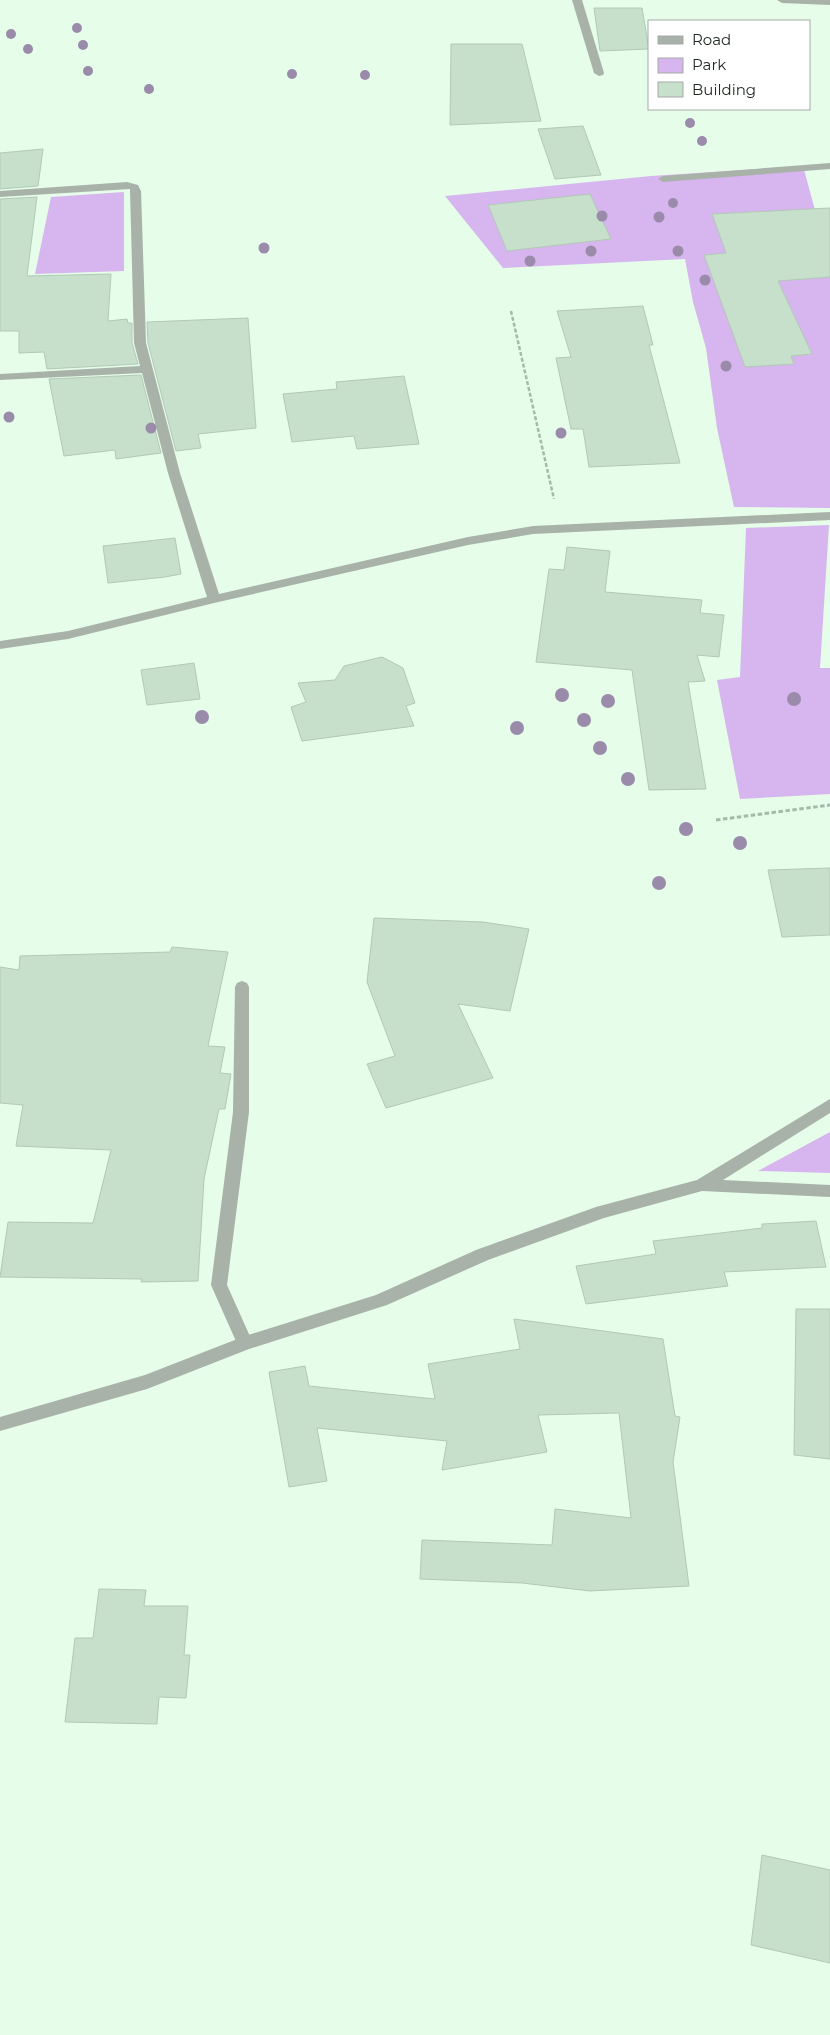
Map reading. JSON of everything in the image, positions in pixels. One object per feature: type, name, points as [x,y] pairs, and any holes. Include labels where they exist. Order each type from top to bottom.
[{"type":"street","points":[[577,0],[599,73]]},
{"type":"street","points":[[782,0],[830,2]]},
{"type":"street","points":[[662,179],[830,166]]},
{"type":"street","points":[[0,194],[127,185],[134,187],[136,191],[140,343],[174,473],[214,599]]},
{"type":"street","points":[[0,377],[147,369]]},
{"type":"street","points":[[0,645],[68,636],[214,599],[468,541],[533,530],[830,516]]},
{"type":"street","points":[[242,987],[241,1112],[219,1284],[245,1343]]},
{"type":"street","points":[[0,1424],[147,1382],[245,1343],[381,1300],[482,1255],[602,1212],[702,1185],[830,1105]]},
{"type":"street","points":[[702,1185],[830,1190]]},
{"type":"path","points":[[510,312],[560,529]]},
{"type":"path","points":[[716,820],[830,805]]},
{"type":"green space","points":[[803,166],[830,265],[830,508],[734,507],[717,428],[706,348],[693,302],[685,259],[503,268],[445,196],[651,176]]},
{"type":"green space","points":[[124,192],[124,271],[35,274],[51,197]]},
{"type":"green space","points":[[829,525],[820,668],[830,668],[830,794],[740,799],[717,680],[740,677],[746,528]]},
{"type":"green space","points":[[830,1132],[830,1173],[758,1171]]},
{"type":"building","points":[[594,8],[642,8],[648,49],[600,51]]},
{"type":"building","points":[[451,44],[522,44],[541,121],[450,125]]},
{"type":"building","points":[[583,126],[601,175],[555,179],[538,129]]},
{"type":"building","points":[[43,149],[38,186],[0,189],[0,153]]},
{"type":"building","points":[[590,194],[611,239],[507,251],[488,205]]},
{"type":"building","points":[[37,197],[27,276],[111,274],[108,321],[127,319],[128,323],[132,323],[132,343],[138,364],[47,369],[44,352],[19,353],[19,331],[0,331],[0,199]]},
{"type":"building","points":[[830,208],[830,277],[778,281],[812,354],[791,356],[794,364],[745,367],[704,255],[726,253],[712,214]]},
{"type":"building","points":[[643,306],[653,345],[649,345],[680,463],[589,467],[583,429],[571,429],[556,358],[571,357],[557,311]]},
{"type":"building","points":[[248,318],[256,428],[198,434],[201,448],[176,451],[148,343],[147,322]]},
{"type":"building","points":[[141,375],[161,453],[116,459],[115,450],[64,456],[49,379]]},
{"type":"building","points":[[404,376],[419,444],[357,449],[354,436],[292,442],[283,394],[337,389],[336,382]]},
{"type":"building","points":[[175,538],[181,574],[108,583],[103,546]]},
{"type":"building","points":[[567,547],[610,551],[605,592],[702,600],[700,613],[724,615],[719,657],[697,655],[705,681],[688,682],[706,789],[649,790],[632,670],[536,662],[549,569],[564,570]]},
{"type":"building","points":[[382,657],[403,668],[415,703],[406,706],[414,726],[302,741],[291,707],[306,702],[298,683],[335,680],[344,666]]},
{"type":"building","points":[[194,663],[200,699],[147,705],[141,670]]},
{"type":"building","points":[[830,868],[830,935],[782,937],[768,870]]},
{"type":"building","points":[[374,918],[483,922],[529,929],[510,1011],[458,1004],[493,1078],[386,1108],[367,1064],[395,1056],[367,982]]},
{"type":"building","points":[[172,947],[228,952],[208,1046],[225,1047],[220,1073],[231,1074],[225,1109],[219,1109],[204,1179],[198,1281],[141,1282],[142,1279],[0,1277],[8,1222],[93,1223],[111,1150],[16,1146],[23,1105],[0,1103],[0,967],[19,970],[20,956],[170,952]]},
{"type":"building","points":[[816,1221],[826,1267],[724,1272],[728,1286],[586,1304],[576,1266],[656,1254],[653,1241],[762,1228],[762,1224]]},
{"type":"building","points":[[796,1309],[830,1309],[830,1459],[794,1455]]},
{"type":"building","points":[[514,1319],[663,1339],[675,1416],[680,1417],[673,1462],[689,1586],[590,1591],[522,1583],[420,1579],[422,1540],[552,1545],[555,1509],[631,1518],[619,1413],[538,1415],[547,1452],[442,1470],[447,1441],[317,1428],[327,1481],[289,1487],[269,1372],[305,1366],[309,1386],[435,1399],[428,1364],[520,1349]]},
{"type":"building","points":[[99,1589],[146,1590],[144,1606],[188,1606],[184,1655],[190,1655],[186,1698],[159,1697],[157,1724],[65,1722],[75,1638],[93,1638]]},
{"type":"building","points":[[762,1855],[830,1870],[830,1963],[751,1945]]}]
